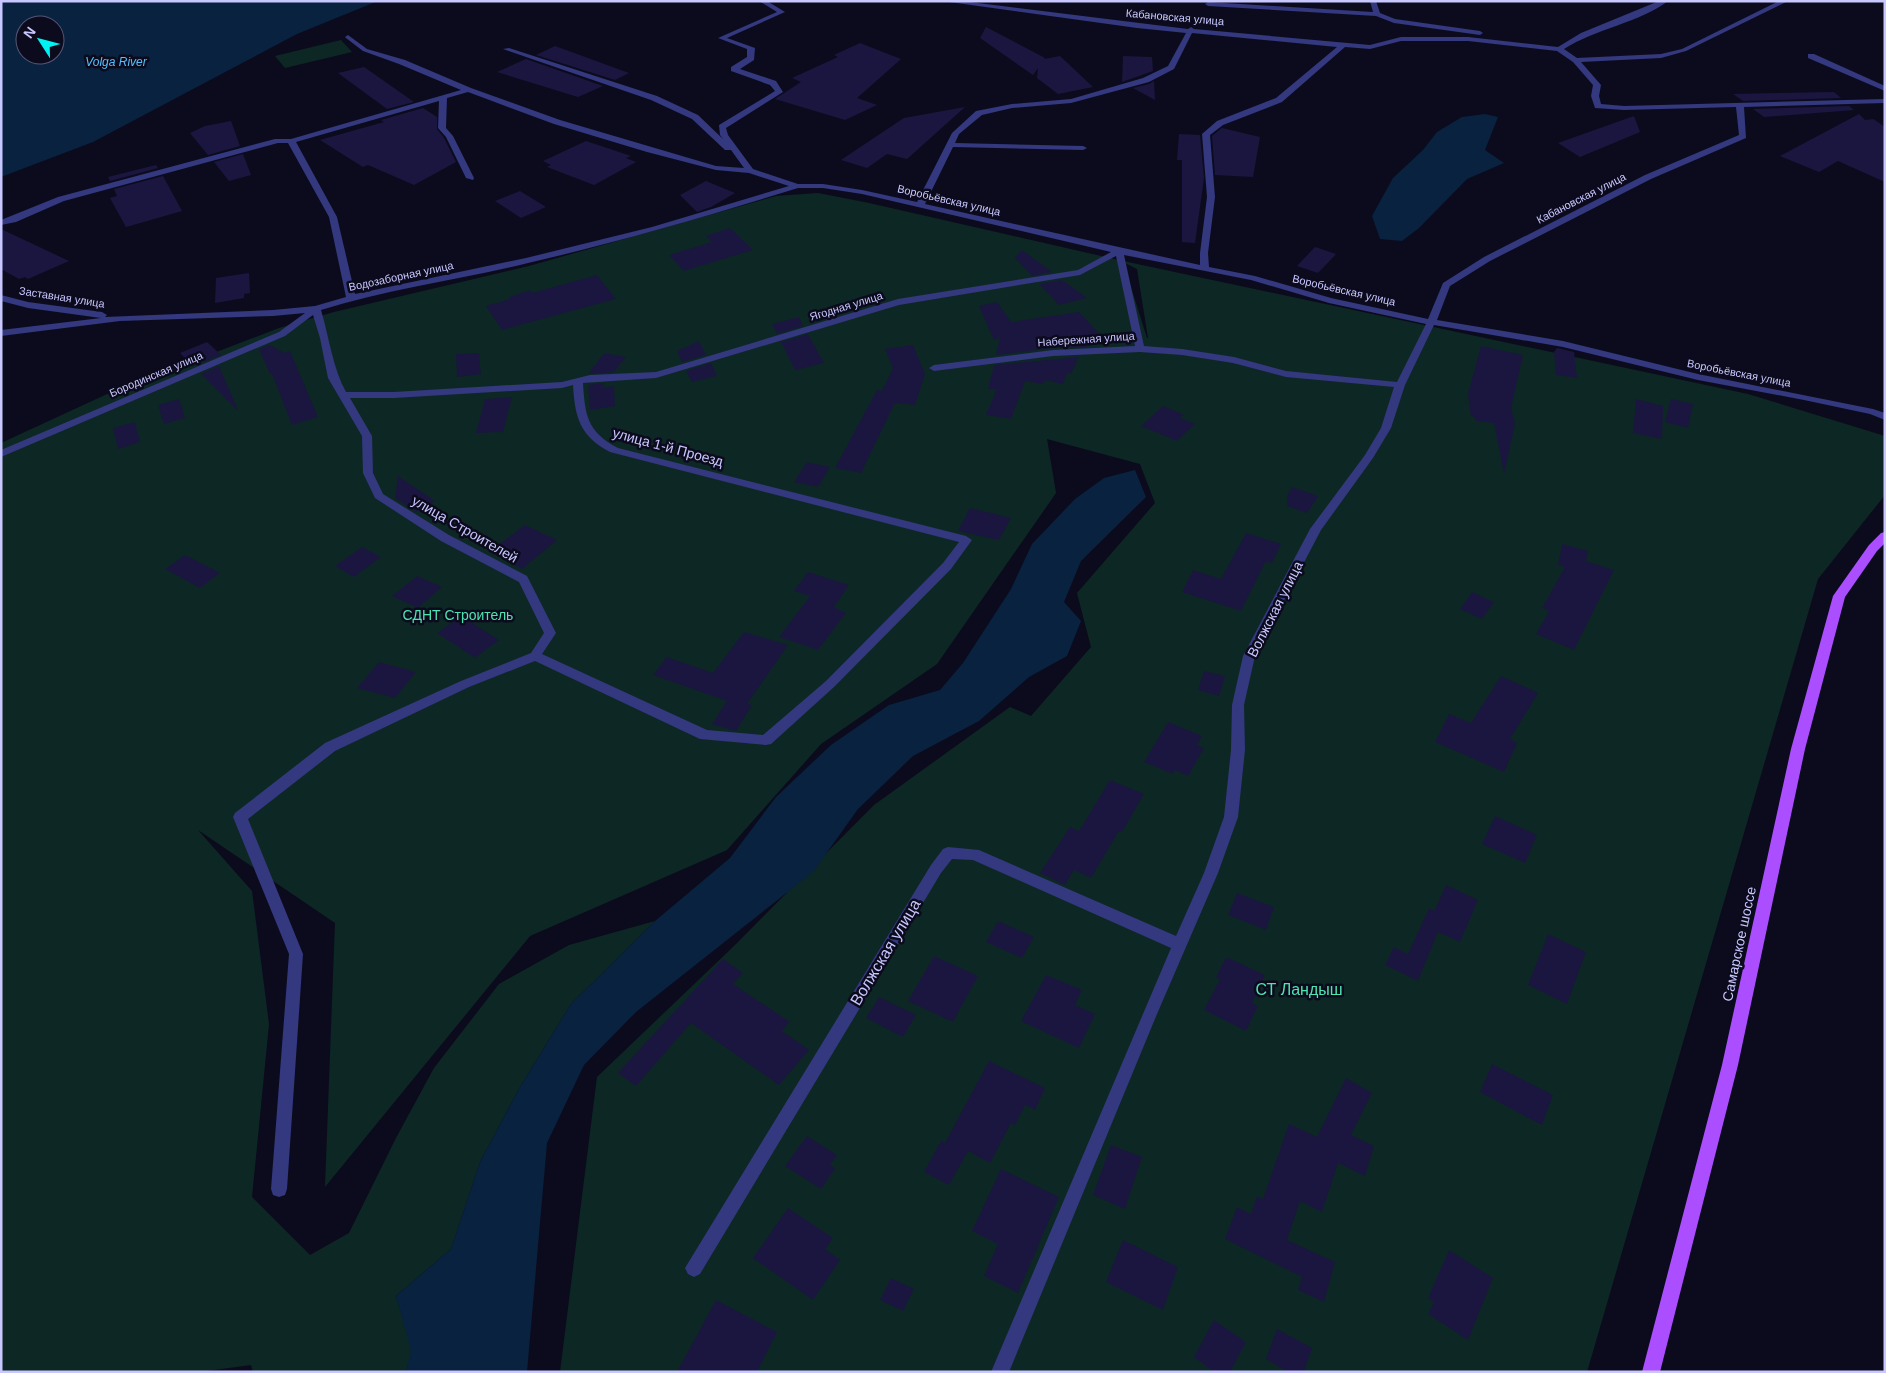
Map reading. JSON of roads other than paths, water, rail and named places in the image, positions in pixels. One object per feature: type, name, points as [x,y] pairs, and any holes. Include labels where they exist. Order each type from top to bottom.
[{"type":"main road","name":"Самарское шоссе","points":[[1651,1372],[1730,1065],[1798,749],[1839,596],[1873,548],[1885,536]]},
{"type":"street","points":[[750,171],[724,136],[722,127],[779,92],[773,83],[734,69],[751,58],[752,48],[721,38],[782,12],[762,1]]},
{"type":"street","name":"Кабановская улица","points":[[946,1],[1138,26],[1343,45],[1370,47],[1401,40],[1468,40],[1559,49],[1576,60],[1596,85],[1594,96],[1598,106],[1624,108],[1740,106],[1885,101]]},
{"type":"street","points":[[1373,1],[1377,14]]},
{"type":"street","points":[[1208,4],[1377,14],[1394,21],[1520,38],[1559,49],[1571,41],[1646,12],[1665,1]]},
{"type":"street","points":[[1576,60],[1661,56],[1684,50],[1786,1]]},
{"type":"street","points":[[920,205],[956,133],[979,113],[1012,106],[1071,101],[1146,80],[1170,67],[1191,30]]},
{"type":"street","points":[[348,37],[365,50],[402,62],[468,90],[557,122],[716,168],[750,171],[797,186]]},
{"type":"street","points":[[1205,269],[1204,253],[1211,197],[1206,134],[1220,123],[1279,100],[1343,45]]},
{"type":"street","points":[[508,49],[654,98],[695,117],[741,159]]},
{"type":"street","points":[[1811,56],[1885,89]]},
{"type":"street","points":[[1,223],[13,220],[62,199],[278,142],[291,141],[468,90]]},
{"type":"street","points":[[443,97],[442,128],[449,136],[470,178]]},
{"type":"street","name":"Кабановская улица","points":[[1430,323],[1446,285],[1487,259],[1648,176],[1743,136],[1740,106]]},
{"type":"street","points":[[291,141],[333,217],[351,298]]},
{"type":"street","points":[[949,145],[1083,148]]},
{"type":"street","name":"Воробьёвская улица","points":[[797,186],[823,186],[852,190],[1119,251],[1252,278],[1329,300],[1430,323],[1563,344],[1698,377],[1874,412],[1885,417]]},
{"type":"street","name":"Водозаборная улица","points":[[1,333],[120,318],[216,316],[316,309],[351,298],[526,261],[646,232],[797,186]]},
{"type":"street","name":"Набережная улица","points":[[934,368],[1053,353],[1140,349],[1135,316],[1123,279],[1119,251]]},
{"type":"street","name":"Ягодная улица","points":[[578,381],[590,378],[656,375],[898,302],[1080,272],[1119,251]]},
{"type":"street","name":"Заставная улица","points":[[1,298],[28,305],[120,318]]},
{"type":"street","name":"улица Строителей","points":[[316,309],[325,338],[332,378],[367,436],[368,473],[379,496],[445,538],[522,579],[550,633],[535,656]]},
{"type":"street","name":"Бородинская улица","points":[[1,454],[282,334],[316,309]]},
{"type":"street","name":"Волжская улица","points":[[1000,1372],[1211,873],[1231,817],[1238,750],[1238,705],[1249,656],[1316,529],[1369,456],[1386,428],[1400,385],[1430,323]]},
{"type":"street","points":[[1140,349],[1182,352],[1234,360],[1286,374],[1400,385]]},
{"type":"street","points":[[343,395],[394,396],[562,384],[578,381]]},
{"type":"street","name":"улица 1-й Проезд","points":[[535,656],[705,735],[766,740],[837,677],[947,566],[966,540],[614,450],[601,444],[584,425],[579,411],[578,381]]},
{"type":"street","points":[[279,1189],[296,954],[240,817],[330,747],[465,684],[535,656]]},
{"type":"street","name":"Волжская улица","points":[[694,1268],[948,852],[974,854],[1180,945]]},
{"type":"water","name":"Volga River","points":[[1,1],[378,1],[297,34],[93,142],[1,177]]},
{"type":"water","points":[[1485,114],[1498,117],[1485,150],[1504,163],[1467,179],[1419,228],[1402,241],[1380,239],[1372,216],[1393,178],[1423,150],[1437,132],[1462,117]]},
{"type":"water","points":[[1135,470],[1146,497],[1081,561],[1064,602],[1081,621],[1067,656],[1029,677],[979,721],[913,756],[858,809],[813,872],[636,1012],[584,1065],[547,1143],[527,1372],[406,1372],[411,1350],[396,1296],[451,1249],[480,1162],[520,1087],[571,1004],[655,921],[730,858],[776,797],[831,745],[889,705],[940,690],[963,663],[1011,589],[1032,544],[1075,499],[1104,478]]},
{"type":"park label","name":"СДНТ Строитель","points":[[458,615]]},
{"type":"park label","name":"СТ Ландыш","points":[[1299,989]]}]
